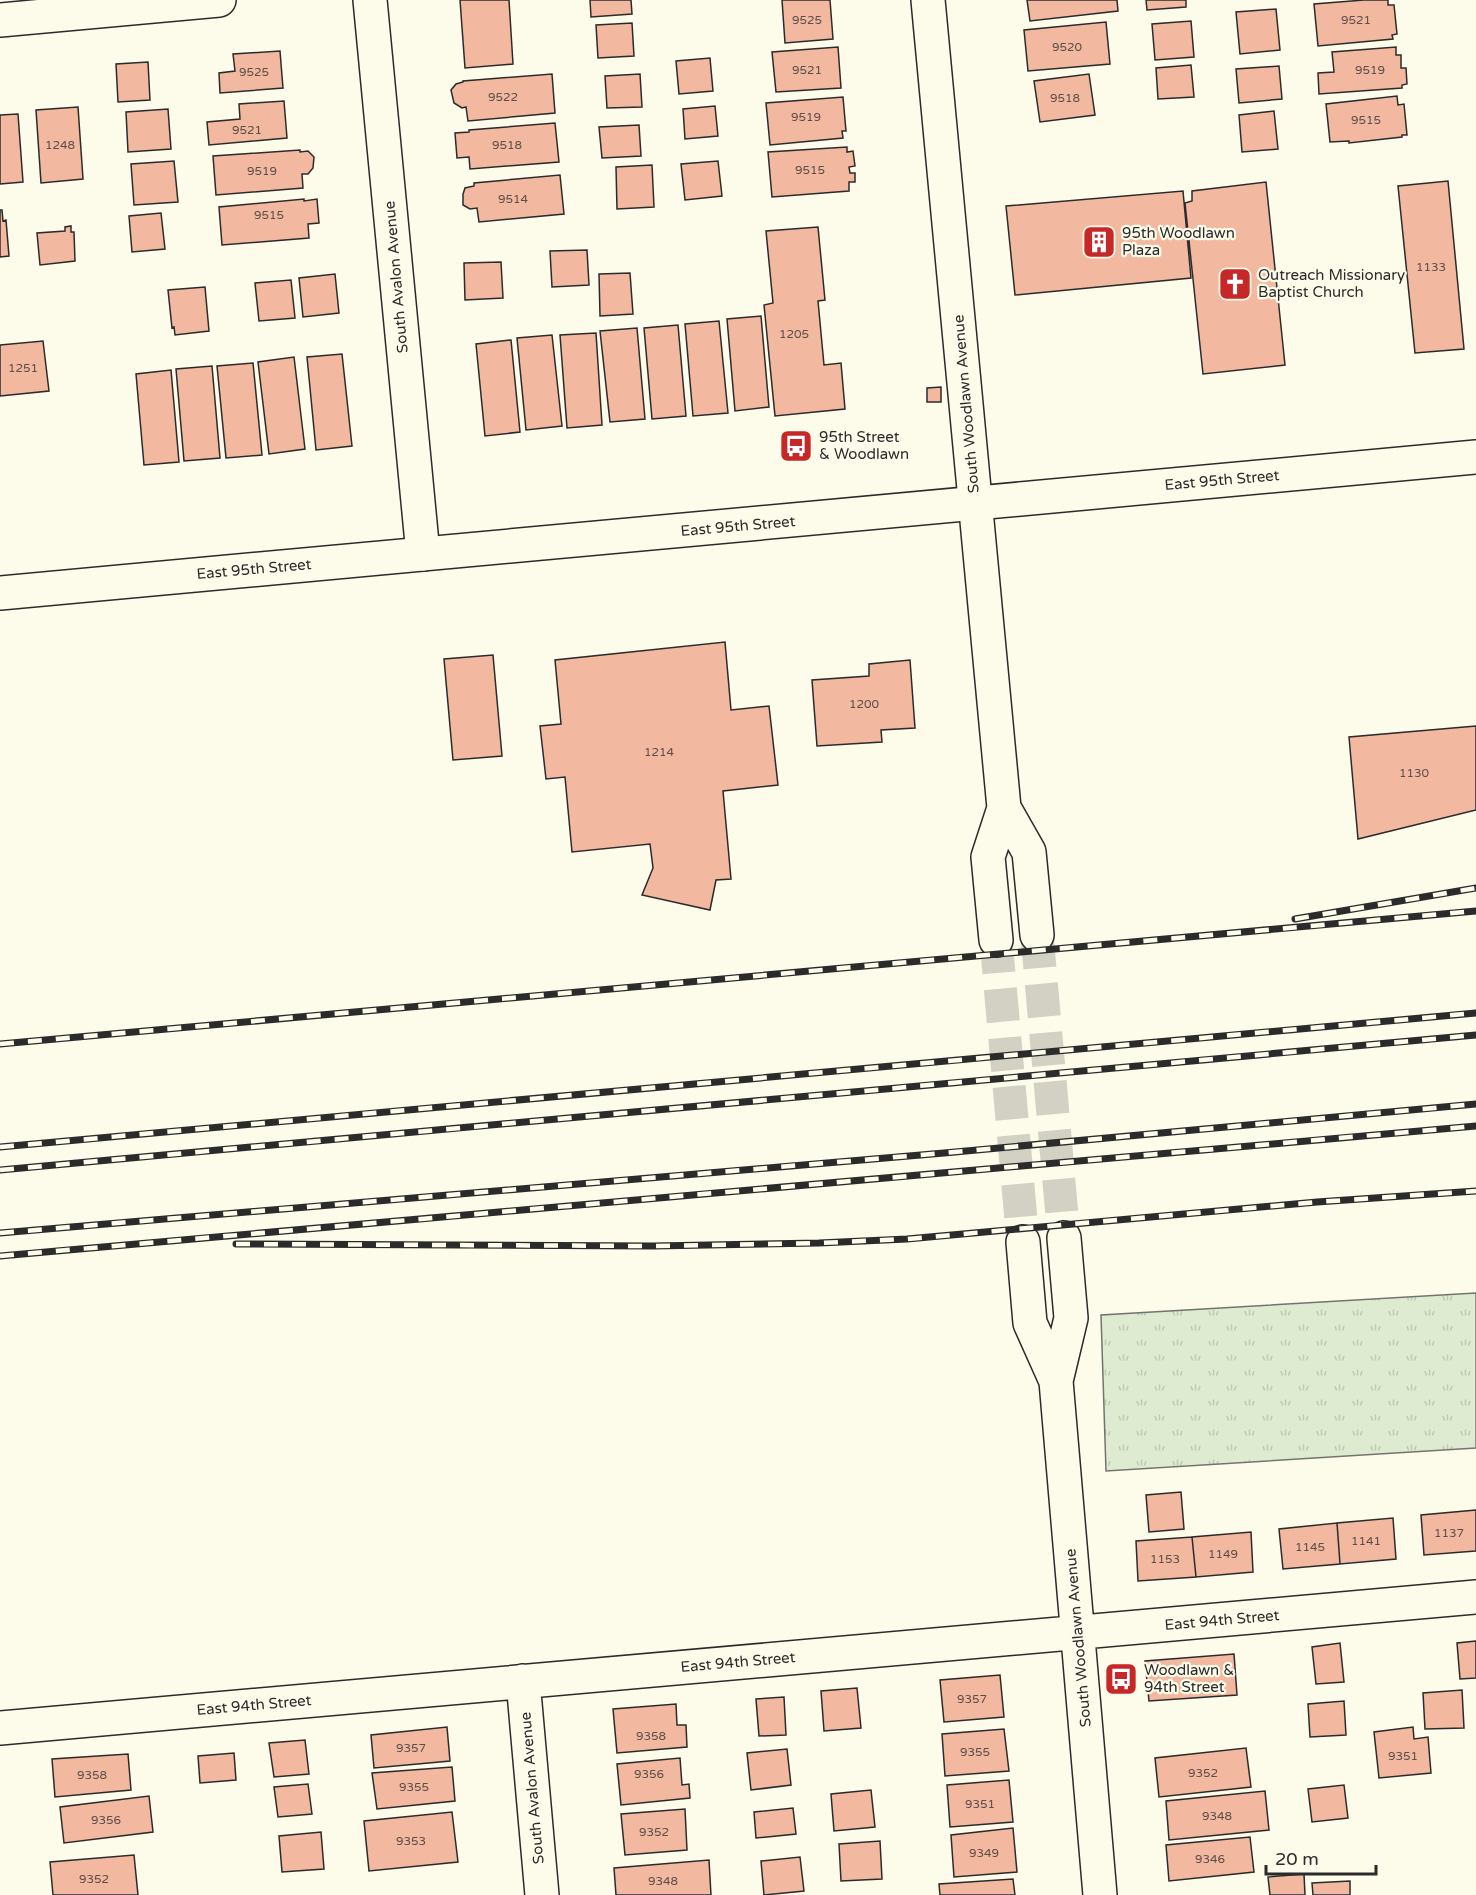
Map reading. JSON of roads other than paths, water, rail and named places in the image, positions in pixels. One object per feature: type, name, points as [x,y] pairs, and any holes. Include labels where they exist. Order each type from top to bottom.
[{"type":"street","points":[[0,20],[219,0]]},
{"type":"street","name":"South Avalon Avenue","points":[[370,0],[423,554]]},
{"type":"street","name":"South Woodlawn Avenue","points":[[928,0],[1004,808],[988,857],[996,940]]},
{"type":"street","name":"East 95th Street","points":[[0,592],[1476,457]]},
{"type":"street","name":"South Woodlawn Avenue","points":[[1004,808],[1029,852],[1037,935]]},
{"type":"street","name":"South Woodlawn Avenue","points":[[1064,1238],[1071,1318],[1056,1382],[1100,1895]]},
{"type":"street","name":"South Woodlawn Avenue","points":[[1023,1242],[1030,1323],[1056,1382]]},
{"type":"street","name":"East 94th Street","points":[[0,1728],[1476,1597]]},
{"type":"street","name":"South Avalon Avenue","points":[[523,1681],[542,1895]]},
{"type":"tunnel","points":[[1037,935],[1064,1238]]},
{"type":"tunnel","points":[[996,940],[1023,1242]]},
{"type":"railway","points":[[1295,919],[1476,888]]},
{"type":"railway","points":[[0,1044],[1476,911]]},
{"type":"railway","points":[[0,1147],[1476,1013]]},
{"type":"railway","points":[[0,1170],[1476,1035]]},
{"type":"railway","points":[[0,1233],[944,1153],[1476,1104]]},
{"type":"railway","points":[[0,1256],[1476,1126]]},
{"type":"railway","points":[[236,1244],[653,1246],[819,1243],[907,1239],[1317,1202],[1476,1191]]},
{"type":"place","name":"95th Woodlawn Plaza","points":[[1099,242]]},
{"type":"place","name":"Outreach Missionary Baptist Church","points":[[1235,284]]},
{"type":"place","name":"95th Street & Woodlawn","points":[[796,446]]},
{"type":"place","name":"Woodlawn & 94th Street","points":[[1121,1679]]}]
